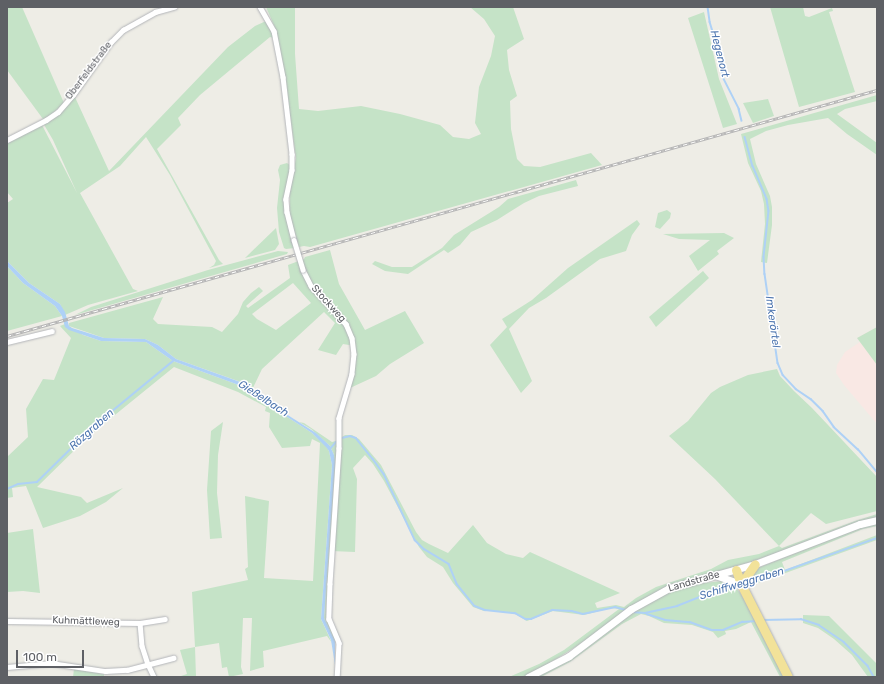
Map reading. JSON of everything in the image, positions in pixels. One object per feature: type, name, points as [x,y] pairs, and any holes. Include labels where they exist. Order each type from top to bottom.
[{"type":"highway","points":[[740,584],[755,564]]},
{"type":"highway","points":[[736,570],[740,584],[788,677]]},
{"type":"street","name":"Oberfeldstraße","points":[[7,140],[46,120],[58,112],[73,95],[111,42],[123,30],[156,12],[174,7]]},
{"type":"street","name":"Stockweg","points":[[260,7],[274,31],[283,78],[292,154],[292,170],[286,199],[287,212],[294,240],[303,270],[311,286],[346,324],[352,338],[354,354],[352,374],[339,418],[339,448],[330,584],[329,619],[339,643],[337,677]]},
{"type":"street","points":[[7,342],[52,331]]},
{"type":"street","name":"Landstraße","points":[[528,677],[569,656],[631,608],[669,588],[755,564],[860,524],[877,520]]},
{"type":"street","points":[[716,576],[740,584]]},
{"type":"street","name":"Kuhmättleweg","points":[[7,621],[140,623],[165,619]]},
{"type":"street","points":[[140,623],[141,638],[148,664],[154,677]]},
{"type":"street","points":[[7,667],[51,663],[105,671],[127,670],[174,658]]},
{"type":"shaded area","points":[[877,327],[877,424],[844,385],[836,373],[837,365],[845,352],[860,342],[857,338]]},
{"type":"green space","points":[[7,7],[22,7],[64,103],[51,115],[43,119],[7,70]]},
{"type":"green space","points":[[266,7],[295,7],[295,54],[299,109],[318,111],[361,106],[400,114],[440,125],[453,137],[469,139],[481,134],[475,123],[479,87],[491,56],[495,36],[484,19],[470,7],[513,7],[524,39],[507,50],[509,70],[517,96],[510,101],[511,129],[517,159],[524,166],[540,167],[591,153],[602,165],[310,247],[299,247],[290,217],[290,192],[296,158],[284,72],[276,30]]},
{"type":"green space","points":[[770,7],[803,7],[805,16],[809,17],[832,8],[833,11],[829,12],[855,92],[799,107]]},
{"type":"green space","points":[[704,12],[719,79],[737,124],[723,128],[688,18]]},
{"type":"green space","points":[[266,21],[274,38],[270,37],[200,95],[178,118],[181,125],[157,149],[219,260],[223,264],[209,268],[214,265],[216,261],[170,175],[146,137],[120,166],[80,193],[133,289],[138,291],[88,305],[65,315],[60,304],[29,283],[7,261],[7,203],[13,199],[7,192],[7,142],[42,125],[77,193],[53,140],[43,123],[74,95],[109,171],[228,47],[255,26]]},
{"type":"green space","points":[[877,95],[877,101],[845,109],[837,114],[877,143],[877,155],[847,134],[828,118],[788,125],[766,131],[750,139],[756,164],[770,196],[772,207],[772,225],[767,263],[761,262],[765,224],[764,204],[761,191],[748,163],[741,134]]},
{"type":"green space","points":[[768,99],[774,116],[753,123],[743,103]]},
{"type":"green space","points":[[287,163],[291,166],[285,209],[295,248],[286,249],[284,248],[279,232],[277,208],[280,180],[278,170],[280,165]]},
{"type":"green space","points":[[576,180],[578,186],[539,196],[524,203],[497,220],[471,232],[460,245],[448,253],[444,250],[408,274],[385,271],[372,264],[375,261],[392,267],[412,267],[442,248],[454,235],[499,207],[508,199]]},
{"type":"green space","points":[[667,210],[671,213],[670,218],[660,229],[655,227],[658,213]]},
{"type":"green space","points":[[637,220],[640,224],[632,235],[626,251],[600,259],[546,298],[529,308],[509,329],[532,381],[521,393],[490,345],[507,327],[502,319],[532,300],[568,268]]},
{"type":"green space","points":[[276,228],[279,244],[275,250],[245,258]]},
{"type":"green space","points":[[724,233],[734,238],[717,251],[719,254],[698,271],[689,256],[710,240],[679,239],[663,234]]},
{"type":"green space","points":[[330,250],[339,284],[365,330],[405,311],[424,343],[390,364],[376,376],[350,388],[355,346],[343,344],[336,355],[318,350],[335,323],[324,312],[262,369],[252,390],[238,381],[176,359],[158,345],[145,339],[104,338],[69,326],[69,323],[163,297],[153,319],[158,324],[212,327],[222,332],[238,314],[243,302],[251,293],[259,287],[263,291],[246,306],[248,308],[290,278],[288,265],[304,259],[305,257]],"holes":[[[293,283],[311,303],[276,330],[257,319],[252,314]]]},
{"type":"green space","points":[[278,251],[288,252],[287,254],[75,315],[91,307],[208,270]]},
{"type":"green space","points":[[7,266],[23,283],[55,306],[62,316],[7,331]]},
{"type":"green space","points":[[703,271],[709,278],[656,327],[649,317]]},
{"type":"green space","points":[[65,324],[83,335],[101,341],[146,342],[173,361],[236,384],[312,433],[326,446],[329,451],[332,465],[321,619],[332,643],[327,636],[263,651],[264,667],[250,671],[252,618],[243,618],[241,667],[243,674],[229,677],[227,667],[222,668],[219,643],[195,647],[192,592],[248,580],[245,569],[248,567],[245,496],[269,501],[264,578],[313,581],[320,443],[312,439],[310,446],[282,448],[269,427],[270,413],[265,411],[266,407],[238,392],[174,367],[89,436],[37,487],[81,497],[87,503],[123,488],[106,502],[80,516],[43,528],[26,486],[12,488],[13,497],[7,498],[7,457],[28,437],[26,409],[43,379],[54,380],[71,338],[60,326]]},
{"type":"green space","points":[[877,327],[877,365],[857,338]]},
{"type":"green space","points":[[777,369],[780,376],[877,477],[877,511],[826,524],[811,513],[779,546],[715,479],[669,436],[688,421],[711,393],[720,387],[748,375]]},
{"type":"green space","points":[[223,422],[218,455],[217,493],[222,538],[210,539],[207,490],[211,431]]},
{"type":"green space","points":[[299,422],[304,423],[332,442],[345,435],[352,435],[359,439],[381,465],[416,532],[422,540],[448,553],[473,525],[487,543],[506,554],[523,558],[530,552],[620,593],[595,603],[597,608],[616,605],[624,607],[636,598],[656,587],[711,569],[728,560],[759,554],[779,546],[782,548],[877,514],[877,517],[751,562],[677,583],[537,671],[523,677],[509,677],[539,664],[564,650],[619,609],[611,608],[584,615],[553,611],[527,621],[515,614],[498,611],[484,611],[473,607],[453,583],[443,567],[427,557],[419,547],[384,481],[365,455],[353,468],[357,479],[355,552],[331,551],[326,607],[327,620],[337,642],[335,642],[324,618],[334,455],[330,446],[311,429]]},
{"type":"green space","points":[[877,523],[877,526],[863,529],[782,562],[785,570],[877,535],[877,540],[747,587],[747,579],[760,567],[861,527]]},
{"type":"green space","points":[[33,529],[40,593],[23,591],[7,592],[7,533]]},
{"type":"green space","points":[[722,581],[733,585],[741,594],[785,677],[780,677],[751,622],[736,629],[725,631],[726,634],[718,638],[713,632],[692,625],[664,623],[641,614],[622,624],[570,662],[541,677],[536,677],[572,658],[640,607],[662,595],[696,584]]},
{"type":"green space","points":[[803,615],[829,616],[877,664],[877,677],[868,677],[852,655],[834,639],[818,628],[803,623]]},
{"type":"green space","points":[[195,647],[196,677],[178,677],[187,674],[180,650]]},
{"type":"green space","points":[[74,669],[104,674],[104,677],[73,677]]},
{"type":"water","name":"Gießelbach","points":[[7,261],[29,283],[60,304],[65,312],[69,326],[72,328],[104,338],[145,339],[158,345],[176,359],[243,383],[272,405],[316,433],[330,446],[334,455],[335,463],[324,618],[335,641],[335,665],[331,640],[321,619],[332,465],[329,451],[326,447],[312,433],[236,384],[173,361],[146,342],[101,341],[69,330],[65,327],[62,316],[55,306],[23,283],[7,266]]},
{"type":"waterway","name":"Hegenort","points":[[708,7],[710,22],[721,58],[723,77],[739,109],[742,121]]},
{"type":"waterway","name":"Imkerörtel","points":[[745,137],[753,166],[767,199],[769,211],[764,257],[765,274],[778,363],[783,375],[796,389],[811,399],[823,411],[834,427],[858,449],[877,472]]},
{"type":"waterway","name":"Rözgraben","points":[[7,489],[18,484],[37,482],[94,426],[173,361]]},
{"type":"waterway","name":"Schiffweggraben","points":[[342,438],[350,436],[356,438],[373,459],[384,474],[415,540],[424,549],[449,564],[457,584],[475,606],[485,610],[515,613],[526,619],[531,619],[552,610],[572,611],[583,614],[615,607],[626,610]]},
{"type":"waterway","points":[[330,449],[336,442]]},
{"type":"waterway","name":"Schiffweggraben","points":[[745,585],[877,538]]},
{"type":"waterway","name":"Schiffweggraben","points":[[632,612],[645,613],[677,606],[720,589],[737,586]]},
{"type":"waterway","points":[[647,614],[665,620],[690,622],[712,630],[723,630],[742,622],[757,621]]},
{"type":"waterway","points":[[762,620],[801,619],[819,625],[844,642],[868,666],[874,677]]},
{"type":"railway","points":[[7,336],[877,90]]}]
